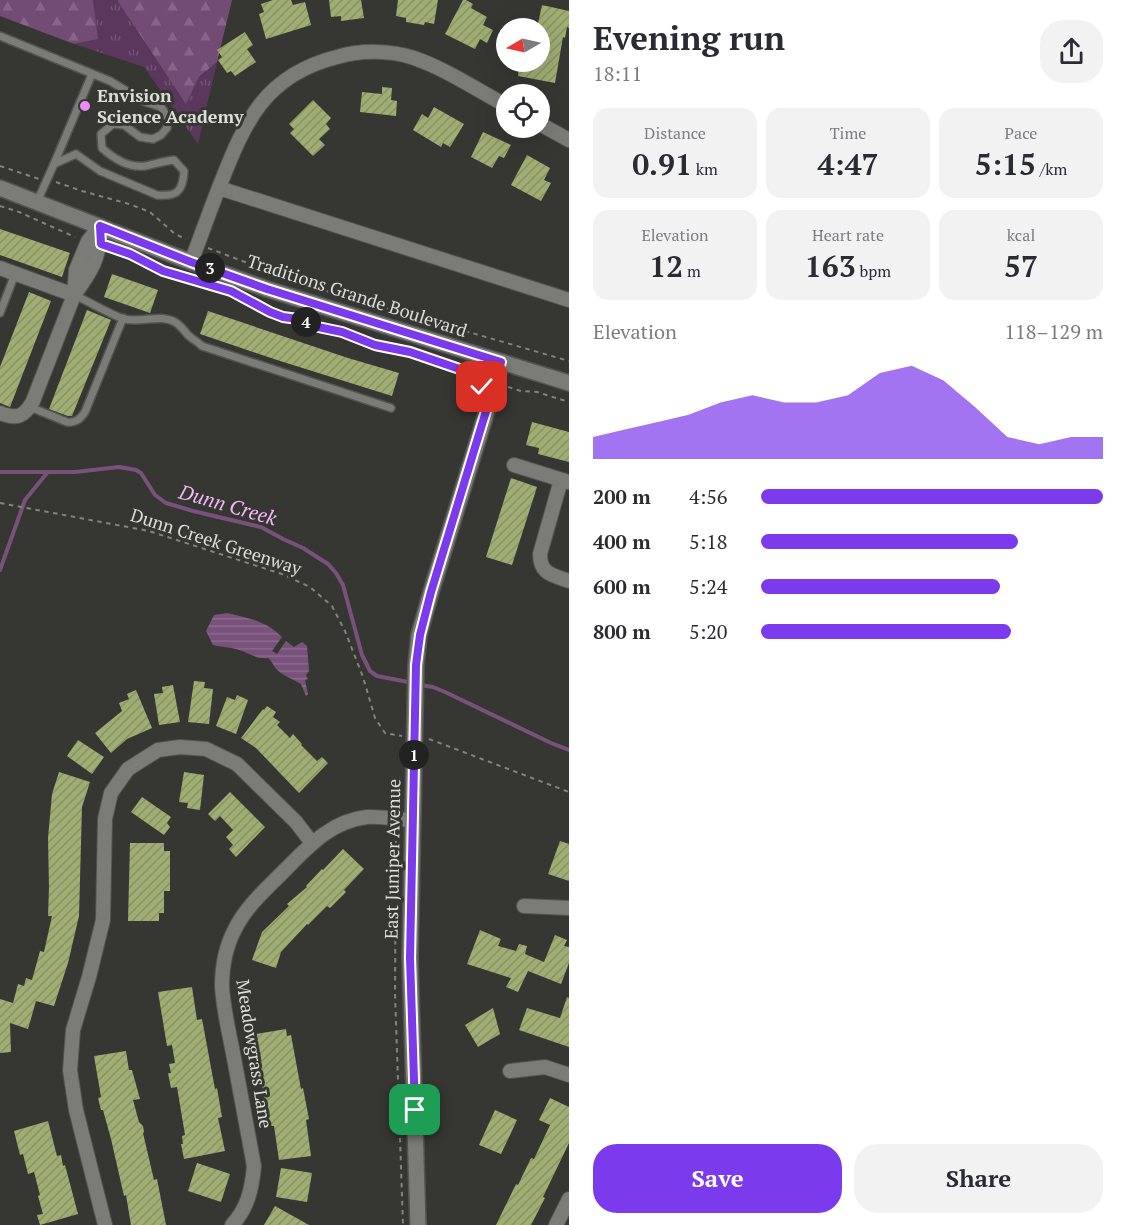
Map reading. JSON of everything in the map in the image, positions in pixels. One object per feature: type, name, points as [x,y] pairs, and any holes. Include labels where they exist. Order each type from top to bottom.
[{"type":"street","points":[[191,262],[236,145],[256,109],[277,87],[306,68],[346,54],[395,53],[434,67],[496,100]]},
{"type":"street","points":[[550,130],[569,140]]},
{"type":"street","name":"Traditions Grande Boulevard","points":[[0,188],[267,289],[569,383]]},
{"type":"street","points":[[219,188],[569,300]]},
{"type":"street","points":[[74,295],[76,270],[88,241],[100,226]]},
{"type":"street","points":[[0,413],[11,417],[28,411],[74,295],[90,274],[101,244],[100,226]]},
{"type":"street","points":[[0,268],[74,295]]},
{"type":"street","name":"East Juniper Avenue","points":[[418,1225],[410,958],[417,654],[431,592],[501,362]]},
{"type":"street","points":[[514,465],[565,481],[540,554],[540,562],[544,570],[569,581]]},
{"type":"street","points":[[105,1225],[76,1110],[70,1070],[73,1030],[103,920],[105,819],[111,793],[128,769],[158,750],[180,747],[206,749],[237,764],[296,822],[312,843]]},
{"type":"street","name":"Meadowgrass Lane","points":[[232,1225],[246,1205],[254,1166],[222,986],[225,956],[234,930],[247,909],[327,830],[369,817],[413,820]]},
{"type":"street","points":[[524,906],[569,908]]},
{"type":"street","points":[[510,1071],[545,1067],[569,1075]]},
{"type":"street","points":[[556,1225],[569,1198]]},
{"type":"lane","points":[[1,38],[110,81],[145,102],[161,107],[168,118],[167,128],[161,135],[153,139],[140,137],[124,125],[113,124],[101,134],[102,148],[112,157],[126,164],[144,166],[174,160],[184,171],[183,184],[177,192],[167,196],[157,195],[100,171],[76,154],[54,164]]},
{"type":"lane","points":[[37,202],[92,74]]},
{"type":"lane","points":[[0,313],[15,274]]},
{"type":"lane","points":[[74,295],[123,318],[135,320],[161,318],[176,322],[202,346],[391,408]]},
{"type":"lane","points":[[30,407],[67,422],[81,418],[123,318]]},
{"type":"path","points":[[0,166],[38,178]]},
{"type":"path","points":[[58,183],[150,212],[175,234],[185,239]]},
{"type":"path","points":[[0,206],[88,241]]},
{"type":"path","points":[[206,247],[323,290],[569,362]]},
{"type":"path","points":[[130,254],[163,271],[216,286]]},
{"type":"path","points":[[231,291],[283,317],[342,332],[375,345],[410,352],[477,375],[482,380],[482,387]]},
{"type":"path","points":[[511,388],[537,392],[569,402]]},
{"type":"path","name":"Dunn Creek Greenway","points":[[0,503],[149,531],[282,574],[310,587],[332,606],[345,631],[363,677],[375,718],[385,733],[406,736]]},
{"type":"path","points":[[425,738],[569,792]]},
{"type":"green space","points":[[0,0],[93,0],[98,39],[74,44],[0,16]]},
{"type":"green space","points":[[93,0],[117,0],[186,103],[199,78],[217,62],[198,144],[144,67],[74,44],[97,39]]},
{"type":"green space","points":[[117,0],[232,0],[217,62],[199,77],[186,104]]},
{"type":"shaded area","points":[[227,613],[270,627],[282,637],[272,651],[277,654],[286,641],[294,647],[302,642],[307,646],[309,671],[306,675],[308,679],[305,680],[308,694],[306,696],[301,684],[280,672],[268,658],[260,658],[236,649],[213,645],[206,631],[214,615]]},
{"type":"building","points":[[273,0],[291,0],[293,5],[305,2],[311,25],[266,39],[259,14],[264,12],[261,4]]},
{"type":"building","points":[[329,0],[361,0],[364,18],[341,21],[341,16],[331,17]]},
{"type":"building","points":[[398,0],[438,0],[434,24],[406,22],[406,18],[396,16]]},
{"type":"building","points":[[463,0],[473,4],[471,8],[487,17],[483,25],[493,30],[487,43],[480,39],[475,49],[445,34]]},
{"type":"building","points":[[542,5],[569,11],[569,28],[567,27],[565,38],[563,37],[555,83],[518,76],[519,72],[550,72],[550,18],[539,18]]},
{"type":"building","points":[[245,32],[253,45],[247,49],[256,62],[235,76],[231,71],[227,73],[218,60],[222,57],[217,50]]},
{"type":"building","points":[[382,87],[392,88],[391,100],[397,101],[396,116],[360,112],[362,92],[382,94]]},
{"type":"building","points":[[313,100],[331,118],[326,124],[330,129],[319,139],[325,145],[313,156],[290,133],[294,129],[289,124]]},
{"type":"building","points":[[434,107],[464,124],[450,147],[443,143],[441,147],[413,130],[422,114],[428,118]]},
{"type":"building","points":[[483,132],[511,145],[504,158],[499,156],[492,168],[471,157]]},
{"type":"building","points":[[527,155],[550,168],[544,180],[551,183],[541,201],[511,185]]},
{"type":"building","points":[[0,229],[70,253],[62,277],[0,255]]},
{"type":"building","points":[[112,274],[158,290],[150,313],[104,297]]},
{"type":"building","points":[[29,292],[51,301],[10,407],[0,403],[0,367]]},
{"type":"building","points":[[87,310],[111,320],[72,416],[68,416],[49,409]]},
{"type":"building","points":[[208,311],[399,373],[392,396],[200,334]]},
{"type":"building","points":[[532,422],[569,432],[569,462],[538,454],[539,448],[526,445]]},
{"type":"building","points":[[511,478],[537,487],[512,565],[486,557]]},
{"type":"building","points":[[194,681],[205,682],[204,688],[213,689],[209,724],[188,722]]},
{"type":"building","points":[[173,685],[180,722],[159,725],[154,694],[163,693],[162,687]]},
{"type":"building","points":[[136,690],[152,728],[127,739],[111,753],[95,733],[122,711],[119,703],[129,699],[127,694]]},
{"type":"building","points":[[237,695],[248,700],[236,734],[216,726],[227,697],[235,700]]},
{"type":"building","points":[[267,706],[276,712],[273,717],[280,722],[277,725],[290,738],[293,734],[317,761],[322,757],[328,763],[299,793],[256,748],[241,738]]},
{"type":"building","points":[[78,740],[104,757],[92,774],[67,756]]},
{"type":"building","points":[[59,772],[90,782],[82,807],[79,916],[68,963],[54,1006],[36,1001],[28,1029],[10,1023],[11,1052],[0,1053],[0,999],[13,1003],[18,984],[24,986],[26,978],[32,980],[40,951],[44,952],[52,916],[48,916],[48,838],[52,794]]},
{"type":"building","points":[[184,772],[204,775],[200,810],[187,808],[188,803],[179,802]]},
{"type":"building","points":[[230,792],[265,827],[236,857],[229,849],[233,845],[226,837],[233,830],[220,816],[215,821],[208,814]]},
{"type":"building","points":[[142,797],[171,817],[167,823],[170,827],[164,835],[131,812]]},
{"type":"building","points":[[560,841],[569,844],[569,881],[548,874]]},
{"type":"building","points":[[130,843],[164,843],[164,851],[170,851],[170,891],[164,891],[164,913],[159,913],[159,921],[128,921]]},
{"type":"building","points":[[343,849],[364,869],[344,890],[346,892],[330,908],[327,906],[307,924],[281,952],[276,968],[252,960],[262,932]]},
{"type":"building","points":[[480,930],[501,939],[498,946],[516,951],[519,944],[527,946],[525,954],[544,962],[555,935],[567,940],[564,946],[569,947],[569,963],[561,984],[528,971],[518,992],[506,987],[511,978],[467,964]]},
{"type":"building","points":[[192,987],[197,1020],[202,1019],[215,1089],[217,1088],[222,1117],[218,1118],[225,1151],[184,1159],[181,1144],[183,1144],[182,1136],[185,1135],[177,1087],[171,1088],[168,1073],[171,1073],[169,1064],[175,1063],[172,1045],[167,1046],[158,992]]},
{"type":"building","points":[[567,997],[569,998],[569,1047],[519,1030],[527,1008],[560,1018]]},
{"type":"building","points":[[493,1008],[500,1034],[478,1047],[465,1025]]},
{"type":"building","points":[[286,1029],[287,1036],[291,1035],[301,1089],[303,1088],[309,1119],[306,1120],[311,1156],[279,1160],[274,1126],[270,1126],[258,1064],[260,1064],[256,1034]]},
{"type":"building","points":[[126,1051],[129,1070],[132,1070],[140,1099],[133,1100],[139,1122],[143,1126],[154,1180],[157,1179],[166,1225],[131,1225],[126,1195],[124,1196],[111,1139],[98,1098],[101,1097],[94,1056]]},
{"type":"building","points":[[550,1098],[569,1107],[569,1143],[531,1225],[496,1225],[516,1184],[518,1185],[531,1158],[534,1159],[550,1125],[539,1120]]},
{"type":"building","points":[[495,1110],[517,1120],[501,1154],[479,1145]]},
{"type":"building","points":[[48,1121],[57,1156],[61,1155],[63,1166],[65,1165],[78,1214],[40,1225],[37,1215],[43,1214],[34,1172],[28,1174],[14,1131]]},
{"type":"building","points":[[197,1163],[230,1174],[221,1202],[188,1191]]},
{"type":"building","points":[[281,1168],[312,1173],[307,1202],[276,1197]]},
{"type":"building","points":[[275,1206],[309,1225],[264,1225]]},
{"type":"waterway","name":"Dunn Creek","points":[[0,472],[75,472],[119,467],[136,470],[141,473],[155,495],[166,503],[261,527],[303,548],[328,564],[343,585],[362,655],[370,671],[377,676],[413,683]]},
{"type":"waterway","points":[[0,570],[25,500],[47,473]]},
{"type":"waterway","name":"Dunn Creek","points":[[420,685],[445,692],[569,750]]},
{"type":"place","name":"Envision Science Academy","points":[[85,106]]},
{"type":"route","points":[[415,1110],[410,958],[416,665],[420,635],[431,592],[501,362],[267,289],[100,226],[101,244],[130,254],[163,271],[231,291],[283,317],[342,332],[375,345],[427,357],[477,375],[482,380],[482,387]]}]
